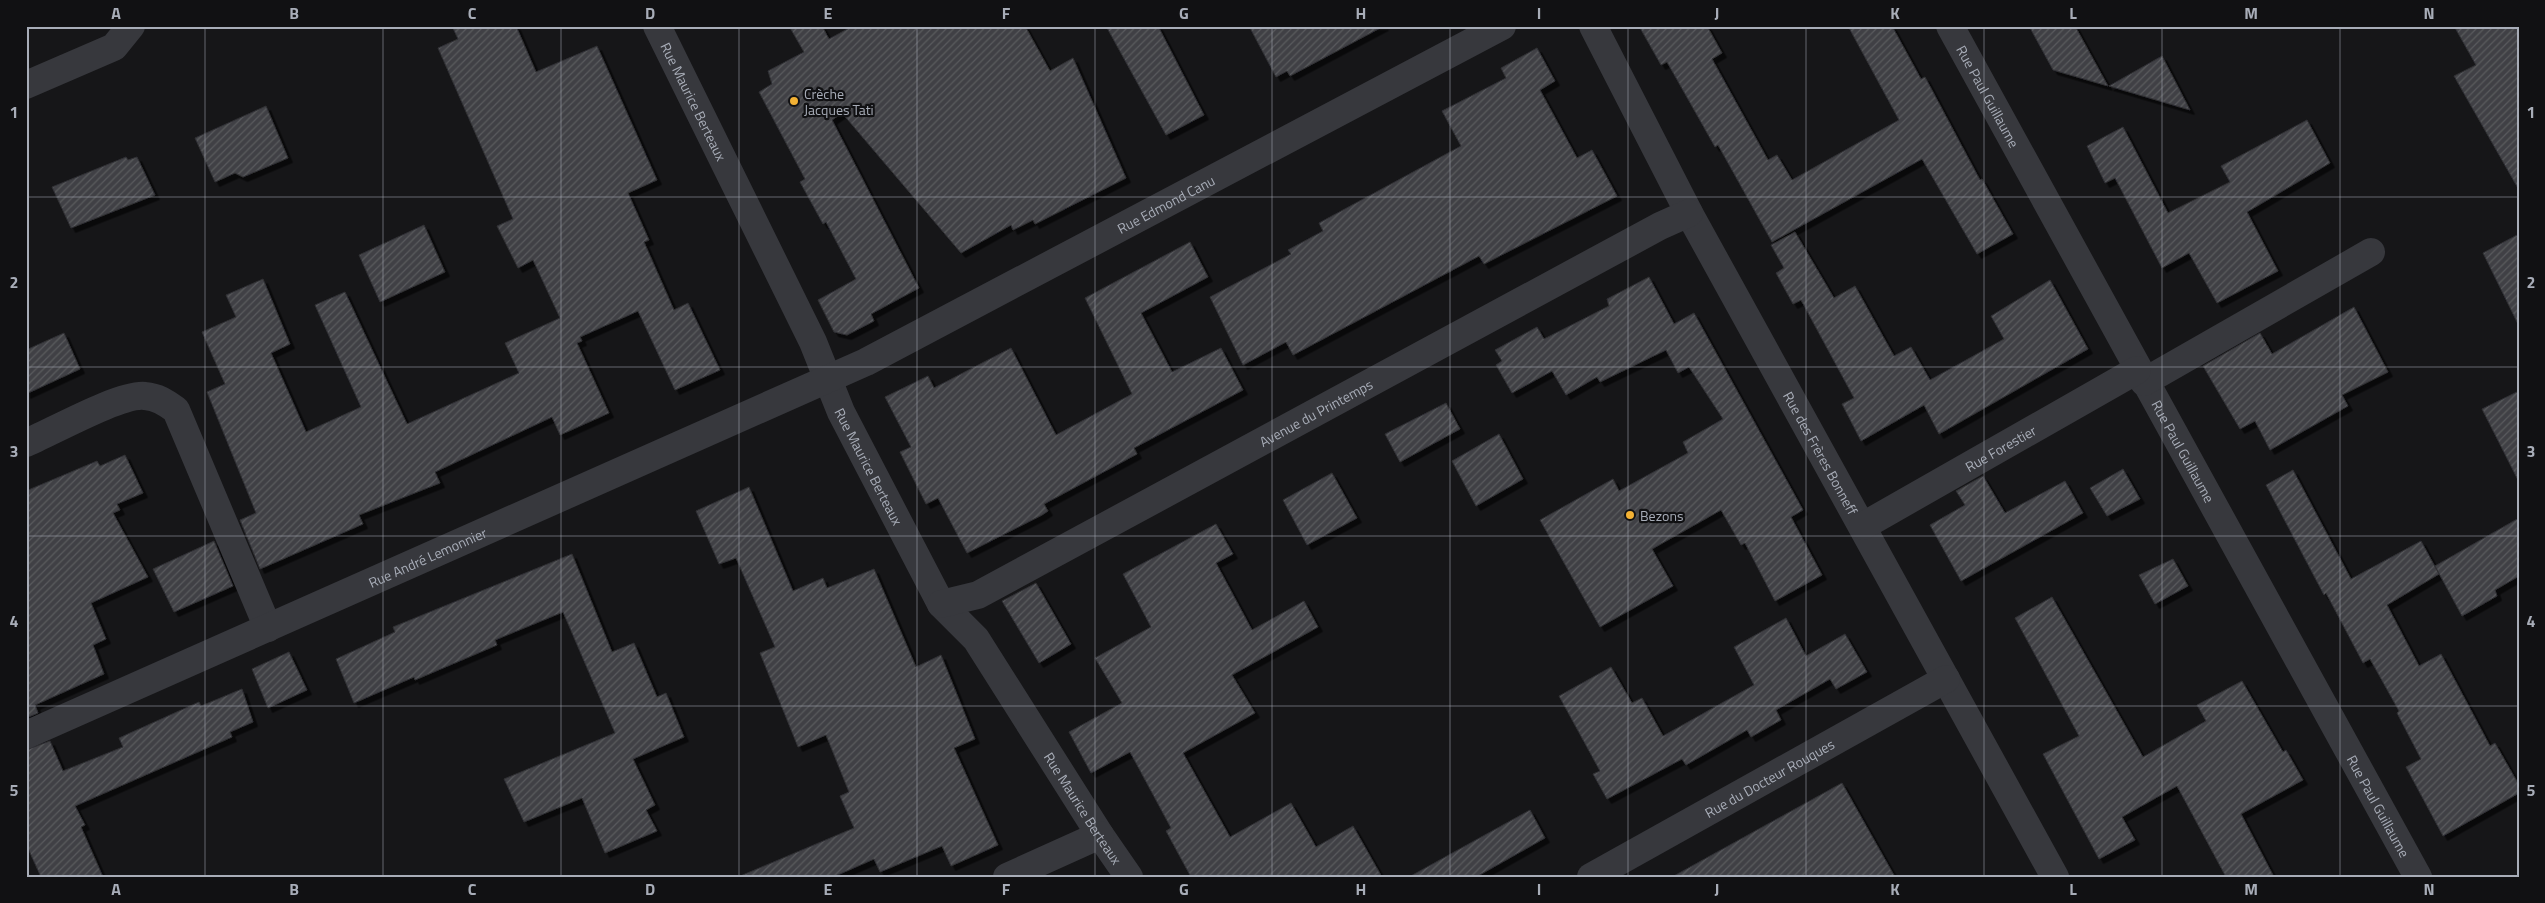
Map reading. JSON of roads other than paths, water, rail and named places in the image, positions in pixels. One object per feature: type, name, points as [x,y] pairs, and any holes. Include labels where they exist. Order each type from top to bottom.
[{"type":"street","points":[[26,86],[114,47],[131,26]]},
{"type":"street","name":"Rue Maurice Berteaux","points":[[657,26],[813,342],[841,412],[941,604],[976,639],[1100,835],[1129,877]]},
{"type":"street","name":"Rue Edmond Canu","points":[[828,380],[875,358],[1502,26]]},
{"type":"street","name":"Rue des Frères Bonneff","points":[[1592,26],[1689,213],[2055,877]]},
{"type":"street","name":"Rue Paul Guillaume","points":[[1950,26],[2140,376],[2418,877]]},
{"type":"street","name":"Avenue du Printemps","points":[[941,604],[978,595],[1651,231],[1689,213]]},
{"type":"street","name":"Rue Forestier","points":[[1863,526],[2371,252]]},
{"type":"street","name":"Rue André Lemonnier","points":[[26,735],[828,380]]},
{"type":"street","points":[[26,443],[122,400],[143,395],[161,399],[176,410],[268,628]]},
{"type":"street","name":"Rue du Docteur Rouques","points":[[1590,877],[1946,679]]},
{"type":"street","points":[[1007,877],[1100,835]]},
{"type":"place","name":"Crèche Jacques Tati","points":[[794,101]]},
{"type":"place","name":"Bezons","points":[[1630,515]]}]
